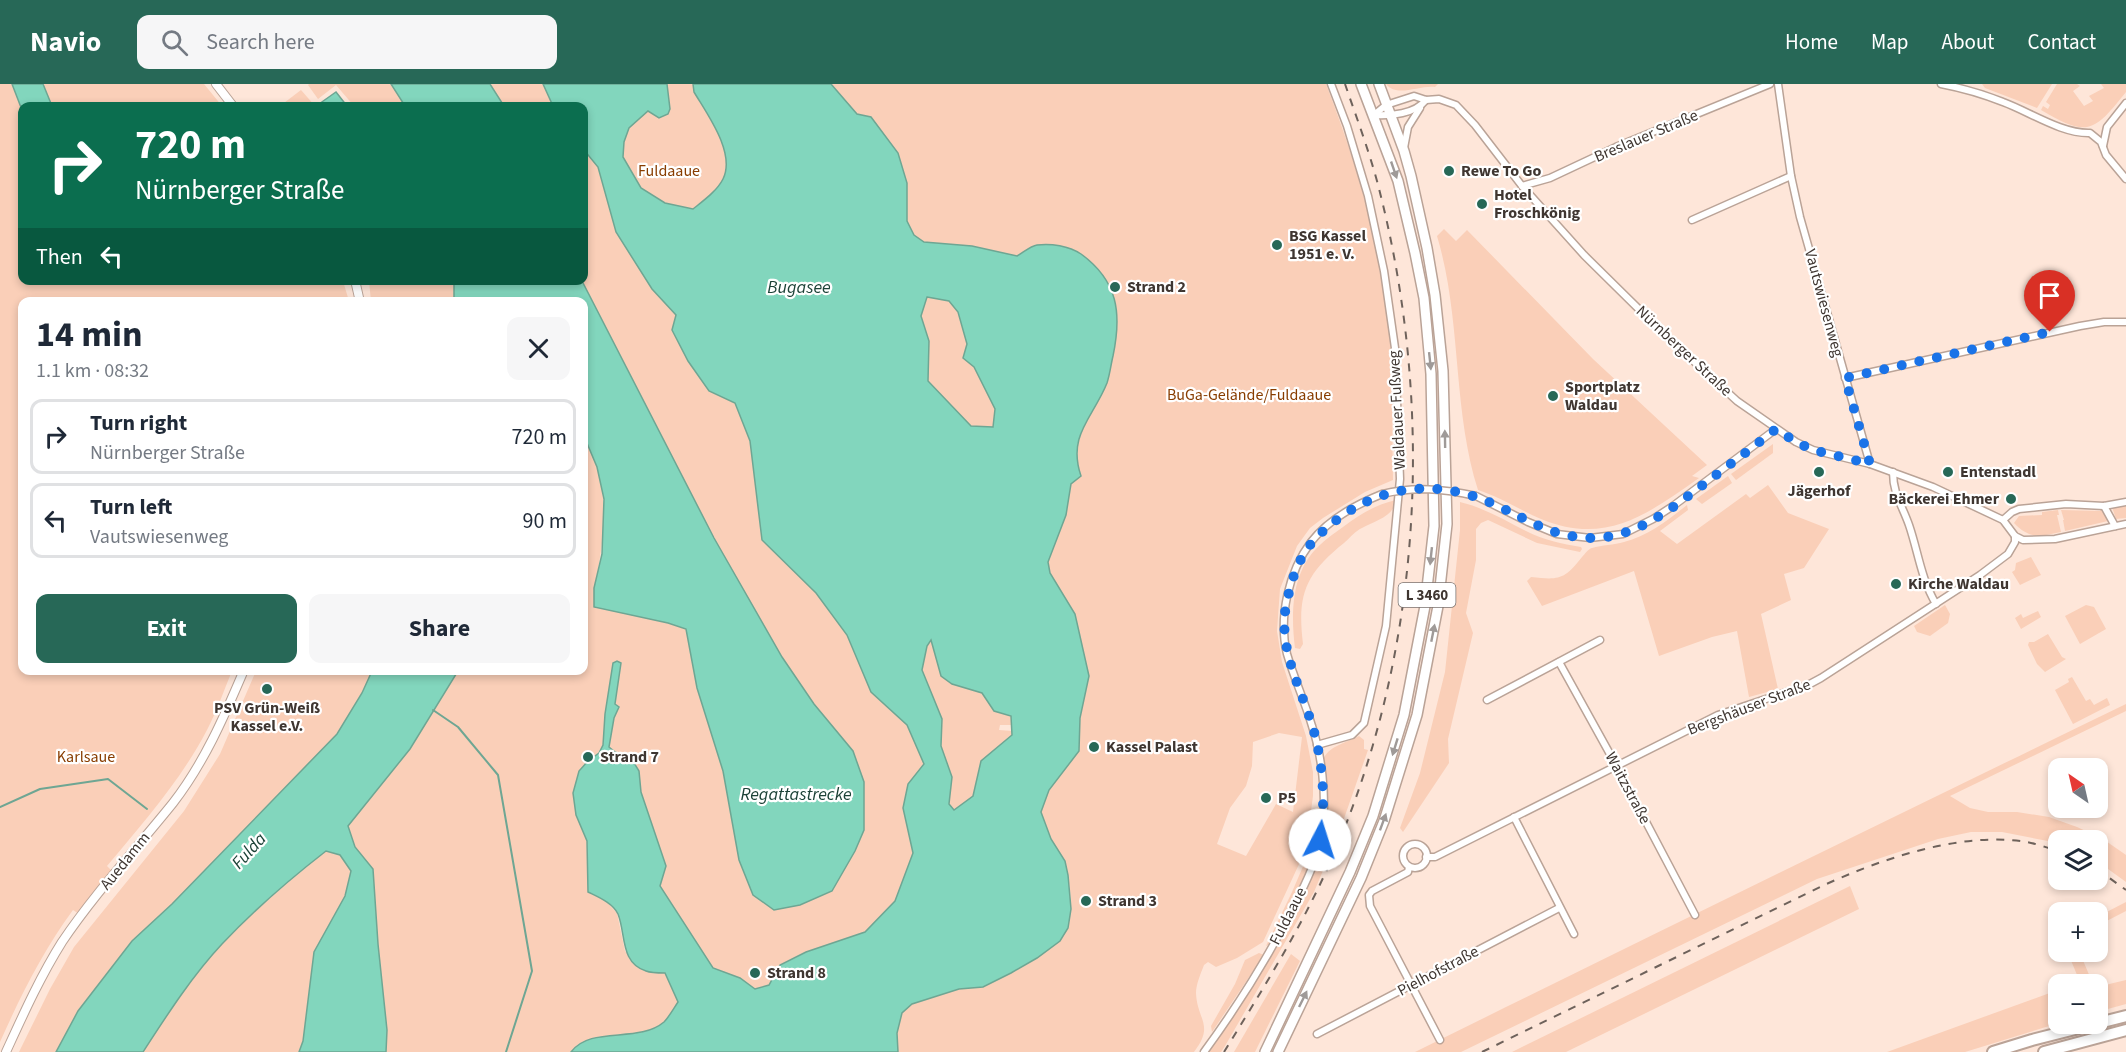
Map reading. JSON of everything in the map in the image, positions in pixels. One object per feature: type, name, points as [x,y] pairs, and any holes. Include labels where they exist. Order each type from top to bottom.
[{"type":"highway","points":[[1993,1052],[2126,1016]]},
{"type":"highway","points":[[2044,1052],[2126,1030]]},
{"type":"main road","name":"L 3460","points":[[1265,1052],[1350,872],[1373,816],[1404,716],[1425,606],[1434,515],[1431,374],[1424,298],[1398,181],[1361,84]]},
{"type":"main road","points":[[1379,84],[1390,115]]},
{"type":"main road","name":"L 3460","points":[[1278,1052],[1361,878],[1384,821],[1417,715],[1438,606],[1446,524],[1443,370],[1435,295],[1427,248],[1404,151],[1390,115]]},
{"type":"street","points":[[216,84],[230,102]]},
{"type":"street","name":"Waldauer Fußweg","points":[[1317,745],[1352,735],[1364,723],[1386,626],[1400,500],[1395,348],[1384,271],[1368,196],[1347,126],[1331,84]]},
{"type":"street","name":"Breslauer Straße","points":[[1522,186],[1550,178],[1616,147],[1770,84]]},
{"type":"street","name":"Vautswiesenweg","points":[[1778,84],[1791,176],[1870,464]]},
{"type":"street","points":[[1941,84],[1975,88],[2067,130],[2090,133],[2106,128]]},
{"type":"street","name":"Nürnberger Straße","points":[[1374,115],[1386,105],[1414,96],[1456,105],[1522,186],[1584,255],[1662,332],[1737,401],[1796,442],[1813,450],[1870,464],[1943,491],[2003,520],[2015,536]]},
{"type":"street","points":[[1404,151],[1408,127],[1426,100]]},
{"type":"street","points":[[2103,146],[2106,128],[2126,104]]},
{"type":"street","points":[[1374,115],[1390,115],[1421,106]]},
{"type":"street","points":[[2090,133],[2103,146],[2106,155],[2126,179]]},
{"type":"street","points":[[1692,220],[1791,176]]},
{"type":"street","points":[[1845,378],[2080,326],[2104,322],[2126,322]]},
{"type":"street","name":"Fuldaaue","points":[[1203,1052],[1271,950],[1315,861],[1323,825],[1321,770],[1317,745],[1287,652],[1285,610],[1291,582],[1311,541],[1359,504],[1382,494],[1418,488],[1476,496],[1557,534],[1590,538],[1623,534],[1636,529],[1674,506],[1776,429]]},
{"type":"street","points":[[1893,472],[1894,493],[1909,524],[1925,584],[1936,604]]},
{"type":"street","points":[[2003,520],[2019,509],[2066,504],[2104,506],[2126,502]]},
{"type":"street","points":[[2104,506],[2115,526]]},
{"type":"street","points":[[2015,536],[2030,541],[2043,540],[2126,524]]},
{"type":"street","name":"Bergshäuser Straße","points":[[1409,867],[1420,867],[1426,857],[1435,857],[1718,715],[1808,685],[1980,576],[2012,548],[2015,536]]},
{"type":"street","points":[[1487,700],[1600,640]]},
{"type":"street","name":"Waitzstraße","points":[[1559,662],[1695,915]]},
{"type":"street","name":"Auedamm","points":[[6,1052],[29,1001],[81,915],[173,802],[204,756],[221,725],[242,675]]},
{"type":"street","points":[[1514,817],[1574,934]]},
{"type":"street","points":[[1426,857],[1424,849],[1419,845],[1408,847],[1403,856],[1405,864],[1409,867],[1408,872],[1371,891],[1369,900],[1370,906],[1440,1040]]},
{"type":"street","name":"Pielhofstraße","points":[[1317,1034],[1559,908]]},
{"type":"green space","name":"Karlsaue","points":[[0,84],[204,84],[219,102],[18,102],[18,285],[344,285],[348,297],[18,297],[18,675],[230,675],[197,748],[161,801],[107,866],[112,871],[79,914],[73,910],[62,926],[33,974],[0,1042]]},
{"type":"green space","points":[[391,84],[402,102],[351,102],[336,85],[318,99],[308,85]]},
{"type":"green space","name":"BuGa-Gelände/Fuldaaue","points":[[490,84],[1326,84],[1359,180],[1383,280],[1391,347],[1393,480],[1365,492],[1310,528],[1297,546],[1280,589],[1277,631],[1282,662],[1306,736],[1313,772],[1313,796],[1306,849],[1263,942],[1237,958],[1216,967],[1208,962],[1204,965],[1196,993],[1204,1029],[1200,1043],[1194,1052],[898,1052],[897,1033],[902,1013],[912,1004],[959,989],[983,987],[1037,958],[1068,928],[1071,909],[1065,861],[1051,839],[1041,812],[1049,790],[1079,751],[1080,718],[1089,676],[1075,614],[1050,573],[1048,562],[1066,515],[1071,484],[1081,476],[1078,463],[1079,439],[1088,416],[1107,382],[1035,245],[1017,256],[972,246],[924,242],[914,235],[907,221],[907,184],[878,127],[871,117],[857,114],[833,86],[677,315],[709,391],[735,403],[750,441],[762,540],[816,593],[847,635],[871,692],[907,725],[924,764],[908,784],[903,808],[913,853],[895,902],[865,932],[806,952],[780,965],[769,985],[755,989],[740,978],[713,968],[660,886],[666,866],[641,792],[639,771],[631,758],[609,748],[614,718],[619,707],[608,695],[603,745],[599,753],[588,761],[576,815],[587,841],[588,892],[606,901],[617,913],[625,951],[645,971],[665,973],[678,1002],[672,1012],[664,1022],[653,1029],[591,1039],[580,1044],[571,1052],[386,1052],[387,1030],[373,869],[355,847],[348,826],[410,749],[456,675],[588,675],[588,445],[601,481],[604,511],[602,543],[594,588],[686,629],[697,688],[723,771],[739,860],[832,891],[864,830],[864,782],[782,657],[714,538],[584,285],[588,285],[588,102],[501,102]],"holes":[[[1279,733],[1302,737],[1293,812],[1276,804],[1246,856],[1217,844],[1230,808],[1246,786],[1252,766],[1253,742]]]},
{"type":"green space","points":[[1386,84],[1438,84],[1435,87],[1402,91]]},
{"type":"green space","points":[[1982,84],[2052,84],[2037,108],[1985,88]]},
{"type":"green space","points":[[2057,84],[2080,86],[2073,91],[2084,106],[2093,101],[2089,96],[2104,88],[2101,84],[2126,84],[2126,92],[2097,123],[2080,127],[2070,125],[2041,110],[2043,106],[2048,109],[2050,105],[2046,102]]},
{"type":"green space","points":[[301,90],[312,102],[285,102]]},
{"type":"green space","name":"Sportplatz Waldau","points":[[1444,229],[1456,241],[1467,230],[1593,359],[1707,465],[1692,476],[1699,478],[1644,514],[1606,527],[1586,529],[1564,526],[1541,519],[1478,490],[1464,427],[1450,299],[1437,236]]},
{"type":"green space","points":[[369,285],[454,285],[454,297],[371,297]]},
{"type":"green space","points":[[927,297],[949,301],[958,312],[967,344],[963,358],[974,367],[995,409],[993,427],[971,426],[928,381],[929,341],[921,316]]},
{"type":"green space","points":[[1773,444],[1773,453],[1736,480],[1731,474]]},
{"type":"green space","points":[[1728,476],[1732,483],[1702,504],[1696,499]]},
{"type":"green space","points":[[1768,485],[1788,513],[1829,529],[1804,568],[1784,574],[1791,600],[1761,614],[1778,689],[1749,697],[1737,631],[1712,637],[1659,656],[1634,571],[1542,606],[1527,581],[1531,577],[1560,577],[1591,549],[1641,536],[1665,522],[1687,505],[1688,510],[1660,531],[1677,544],[1746,494],[1750,498]]},
{"type":"green space","points":[[1396,500],[1392,511],[1378,521],[1359,529],[1320,565],[1312,576],[1303,599],[1301,612],[1303,644],[1300,649],[1295,648],[1294,597],[1306,561],[1324,541],[1356,518],[1374,507]]},
{"type":"green space","points":[[1460,502],[1486,511],[1540,537],[1582,549],[1580,552],[1537,543],[1488,520],[1476,529],[1476,560],[1466,613],[1473,633],[1448,739],[1449,763],[1403,832],[1400,828],[1420,773],[1445,672],[1460,530]]},
{"type":"green space","points":[[2126,505],[2126,518],[2116,519],[2112,507]]},
{"type":"green space","points":[[2058,510],[2061,532],[2036,535],[2025,532],[2014,523],[2019,516],[2042,515],[2042,512]]},
{"type":"green space","points":[[2061,510],[2100,510],[2103,511],[2108,521],[2065,531]]},
{"type":"green space","points":[[2031,557],[2041,575],[2020,585],[2012,572],[2015,570],[2016,563]]},
{"type":"green space","points":[[1945,605],[1950,614],[1948,623],[1930,636],[1917,632],[1914,626]]},
{"type":"green space","points":[[2086,605],[2094,607],[2106,629],[2080,644],[2065,616]]},
{"type":"green space","points":[[2038,611],[2041,617],[2021,629],[2015,618],[2021,614],[2023,618]]},
{"type":"green space","points":[[2048,634],[2062,657],[2066,659],[2045,672],[2037,664],[2028,645],[2029,642],[2034,642]]},
{"type":"green space","points":[[932,639],[952,684],[982,693],[994,711],[1011,716],[1012,725],[1000,725],[999,730],[1012,731],[1012,735],[981,761],[973,796],[954,810],[949,804],[952,777],[941,746],[942,719],[922,670],[927,646]]},
{"type":"green space","points":[[254,675],[370,675],[337,734],[172,904],[132,941],[78,1011],[56,1052],[19,1052],[74,947],[184,811],[220,754]]},
{"type":"green space","points":[[2072,677],[2086,701],[2090,699],[2094,705],[2107,698],[2110,705],[2073,724],[2055,690],[2069,682],[2068,679]]},
{"type":"green space","points":[[2126,704],[2126,711],[1950,796],[1970,808],[1988,812],[2017,812],[2048,817],[2084,830],[2048,830],[2048,841],[2002,832],[1971,832],[1938,839],[1817,879],[1461,1052],[1415,1052]]},
{"type":"green space","points":[[1359,736],[1364,740],[1364,749],[1368,750],[1340,830],[1314,892],[1225,1046],[1221,1052],[1209,1052],[1276,949],[1318,863],[1327,826],[1323,760],[1325,755],[1333,748]]},
{"type":"green space","points":[[1313,827],[1315,838],[1308,869],[1284,919],[1270,944],[1266,946],[1311,848]]},
{"type":"green space","points":[[2108,842],[2126,855],[2126,882],[2108,869]]},
{"type":"green space","points":[[326,851],[340,855],[351,871],[345,896],[314,952],[303,1041],[299,1052],[143,1052],[190,982],[211,956],[260,907]]},
{"type":"green space","points":[[1850,886],[1859,909],[1566,1052],[1512,1052]]},
{"type":"green space","points":[[2126,902],[2126,911],[2108,920],[2108,911]]},
{"type":"green space","points":[[1259,953],[1264,955],[1212,1032],[1211,1026],[1235,984],[1245,960]]},
{"type":"green space","points":[[1291,954],[1300,961],[1255,1052],[1234,1052]]},
{"type":"green space","points":[[2072,962],[2084,962],[2089,974],[2077,974]]},
{"type":"green space","points":[[2126,980],[2126,1004],[2108,1009],[2108,984]]},
{"type":"green space","points":[[2048,994],[2048,1026],[1965,1052],[1887,1052]]},
{"type":"water","points":[[12,84],[43,84],[50,102],[19,102]]},
{"type":"water","points":[[391,84],[490,84],[501,102],[402,102]]},
{"type":"water","name":"Bugasee","points":[[543,84],[667,84],[670,109],[668,114],[659,118],[648,111],[629,128],[624,142],[623,157],[641,188],[665,203],[693,209],[710,196],[723,179],[726,158],[718,134],[694,92],[693,84],[831,84],[857,114],[871,117],[898,153],[907,183],[907,221],[914,235],[924,242],[972,246],[1017,256],[1029,248],[1042,244],[1065,247],[1081,254],[1093,264],[1110,287],[1117,312],[1117,326],[1109,376],[1079,438],[1077,449],[1081,476],[1071,484],[1066,515],[1048,562],[1050,573],[1075,614],[1089,676],[1080,718],[1079,751],[1049,790],[1041,812],[1051,839],[1065,861],[1071,909],[1068,928],[1060,941],[1037,958],[983,987],[959,989],[912,1004],[902,1013],[897,1033],[898,1052],[571,1052],[590,1039],[641,1032],[653,1028],[664,1022],[678,1002],[665,973],[646,971],[632,962],[625,947],[616,910],[588,892],[587,841],[576,815],[573,793],[579,771],[599,753],[603,745],[613,663],[617,661],[621,663],[615,704],[619,707],[614,718],[609,747],[631,758],[639,771],[641,792],[666,866],[660,886],[713,968],[740,978],[755,989],[769,985],[780,965],[806,952],[865,932],[895,901],[913,853],[903,808],[908,784],[924,764],[907,725],[871,692],[847,635],[816,593],[762,540],[750,441],[735,403],[709,391],[688,361],[672,330],[676,315],[652,289],[616,232],[598,167],[588,155],[588,102],[551,102]],"holes":[[[927,297],[949,301],[958,312],[967,344],[963,358],[974,367],[995,409],[993,427],[971,426],[928,381],[929,341],[921,316]],[[931,640],[941,676],[952,684],[982,693],[994,711],[1011,716],[1012,735],[981,761],[973,796],[954,810],[949,804],[952,777],[941,746],[942,719],[922,670],[927,646]]]},
{"type":"water","points":[[336,92],[344,102],[322,102]]},
{"type":"water","name":"Regattastrecke","points":[[454,285],[584,285],[714,538],[782,657],[814,704],[853,751],[864,782],[864,830],[832,891],[800,905],[774,910],[753,895],[739,860],[723,771],[697,688],[686,629],[594,607],[594,588],[602,554],[604,499],[597,467],[588,446],[588,297],[454,297]]},
{"type":"water","name":"Fulda","points":[[370,675],[456,675],[410,749],[348,826],[355,847],[373,869],[387,1030],[386,1052],[299,1052],[303,1041],[314,952],[345,896],[351,871],[340,855],[326,851],[272,895],[211,956],[190,982],[143,1052],[56,1052],[78,1011],[132,941],[172,904],[337,734]]},
{"type":"waterway","points":[[433,710],[458,727],[498,775],[532,971],[506,1052]]},
{"type":"waterway","points":[[0,807],[40,789],[108,779],[147,809]]},
{"type":"railway","points":[[1224,1052],[1293,937],[1329,865],[1361,784],[1385,700],[1401,614],[1411,527],[1413,440],[1408,352],[1396,266],[1377,181],[1345,84]]},
{"type":"railway","points":[[1482,1052],[1822,886],[1870,866],[1922,850],[1975,840],[2027,842],[2048,848]]},
{"type":"railway","points":[[2108,877],[2126,890]]},
{"type":"place","name":"Rewe To Go","points":[[1449,171]]},
{"type":"place","name":"Hotel Froschkönig","points":[[1482,204]]},
{"type":"place","name":"BSG Kassel 1951 e. V.","points":[[1277,245]]},
{"type":"place","name":"Strand 2","points":[[1115,287]]},
{"type":"place","name":"Sportplatz Waldau","points":[[1553,396]]},
{"type":"place","name":"Jägerhof","points":[[1819,472]]},
{"type":"place","name":"Entenstadl","points":[[1948,472]]},
{"type":"place","name":"Bäckerei Ehmer","points":[[2011,499]]},
{"type":"place","name":"Kirche Waldau","points":[[1896,584]]},
{"type":"place","name":"PSV Grün-Weiß Kassel e.V.","points":[[267,689]]},
{"type":"place","name":"Kassel Palast","points":[[1094,747]]},
{"type":"place","name":"Strand 7","points":[[588,757]]},
{"type":"place","name":"P5","points":[[1266,798]]},
{"type":"place","name":"Strand 3","points":[[1086,901]]},
{"type":"place","name":"Strand 8","points":[[755,973]]},
{"type":"route","points":[[1320,840],[1323,825],[1321,770],[1313,728],[1287,652],[1285,610],[1291,582],[1311,541],[1354,508],[1382,494],[1398,490],[1437,489],[1476,496],[1544,530],[1557,534],[1590,538],[1623,534],[1636,529],[1674,506],[1776,429],[1813,450],[1870,464],[1845,378],[2050,332]]}]
